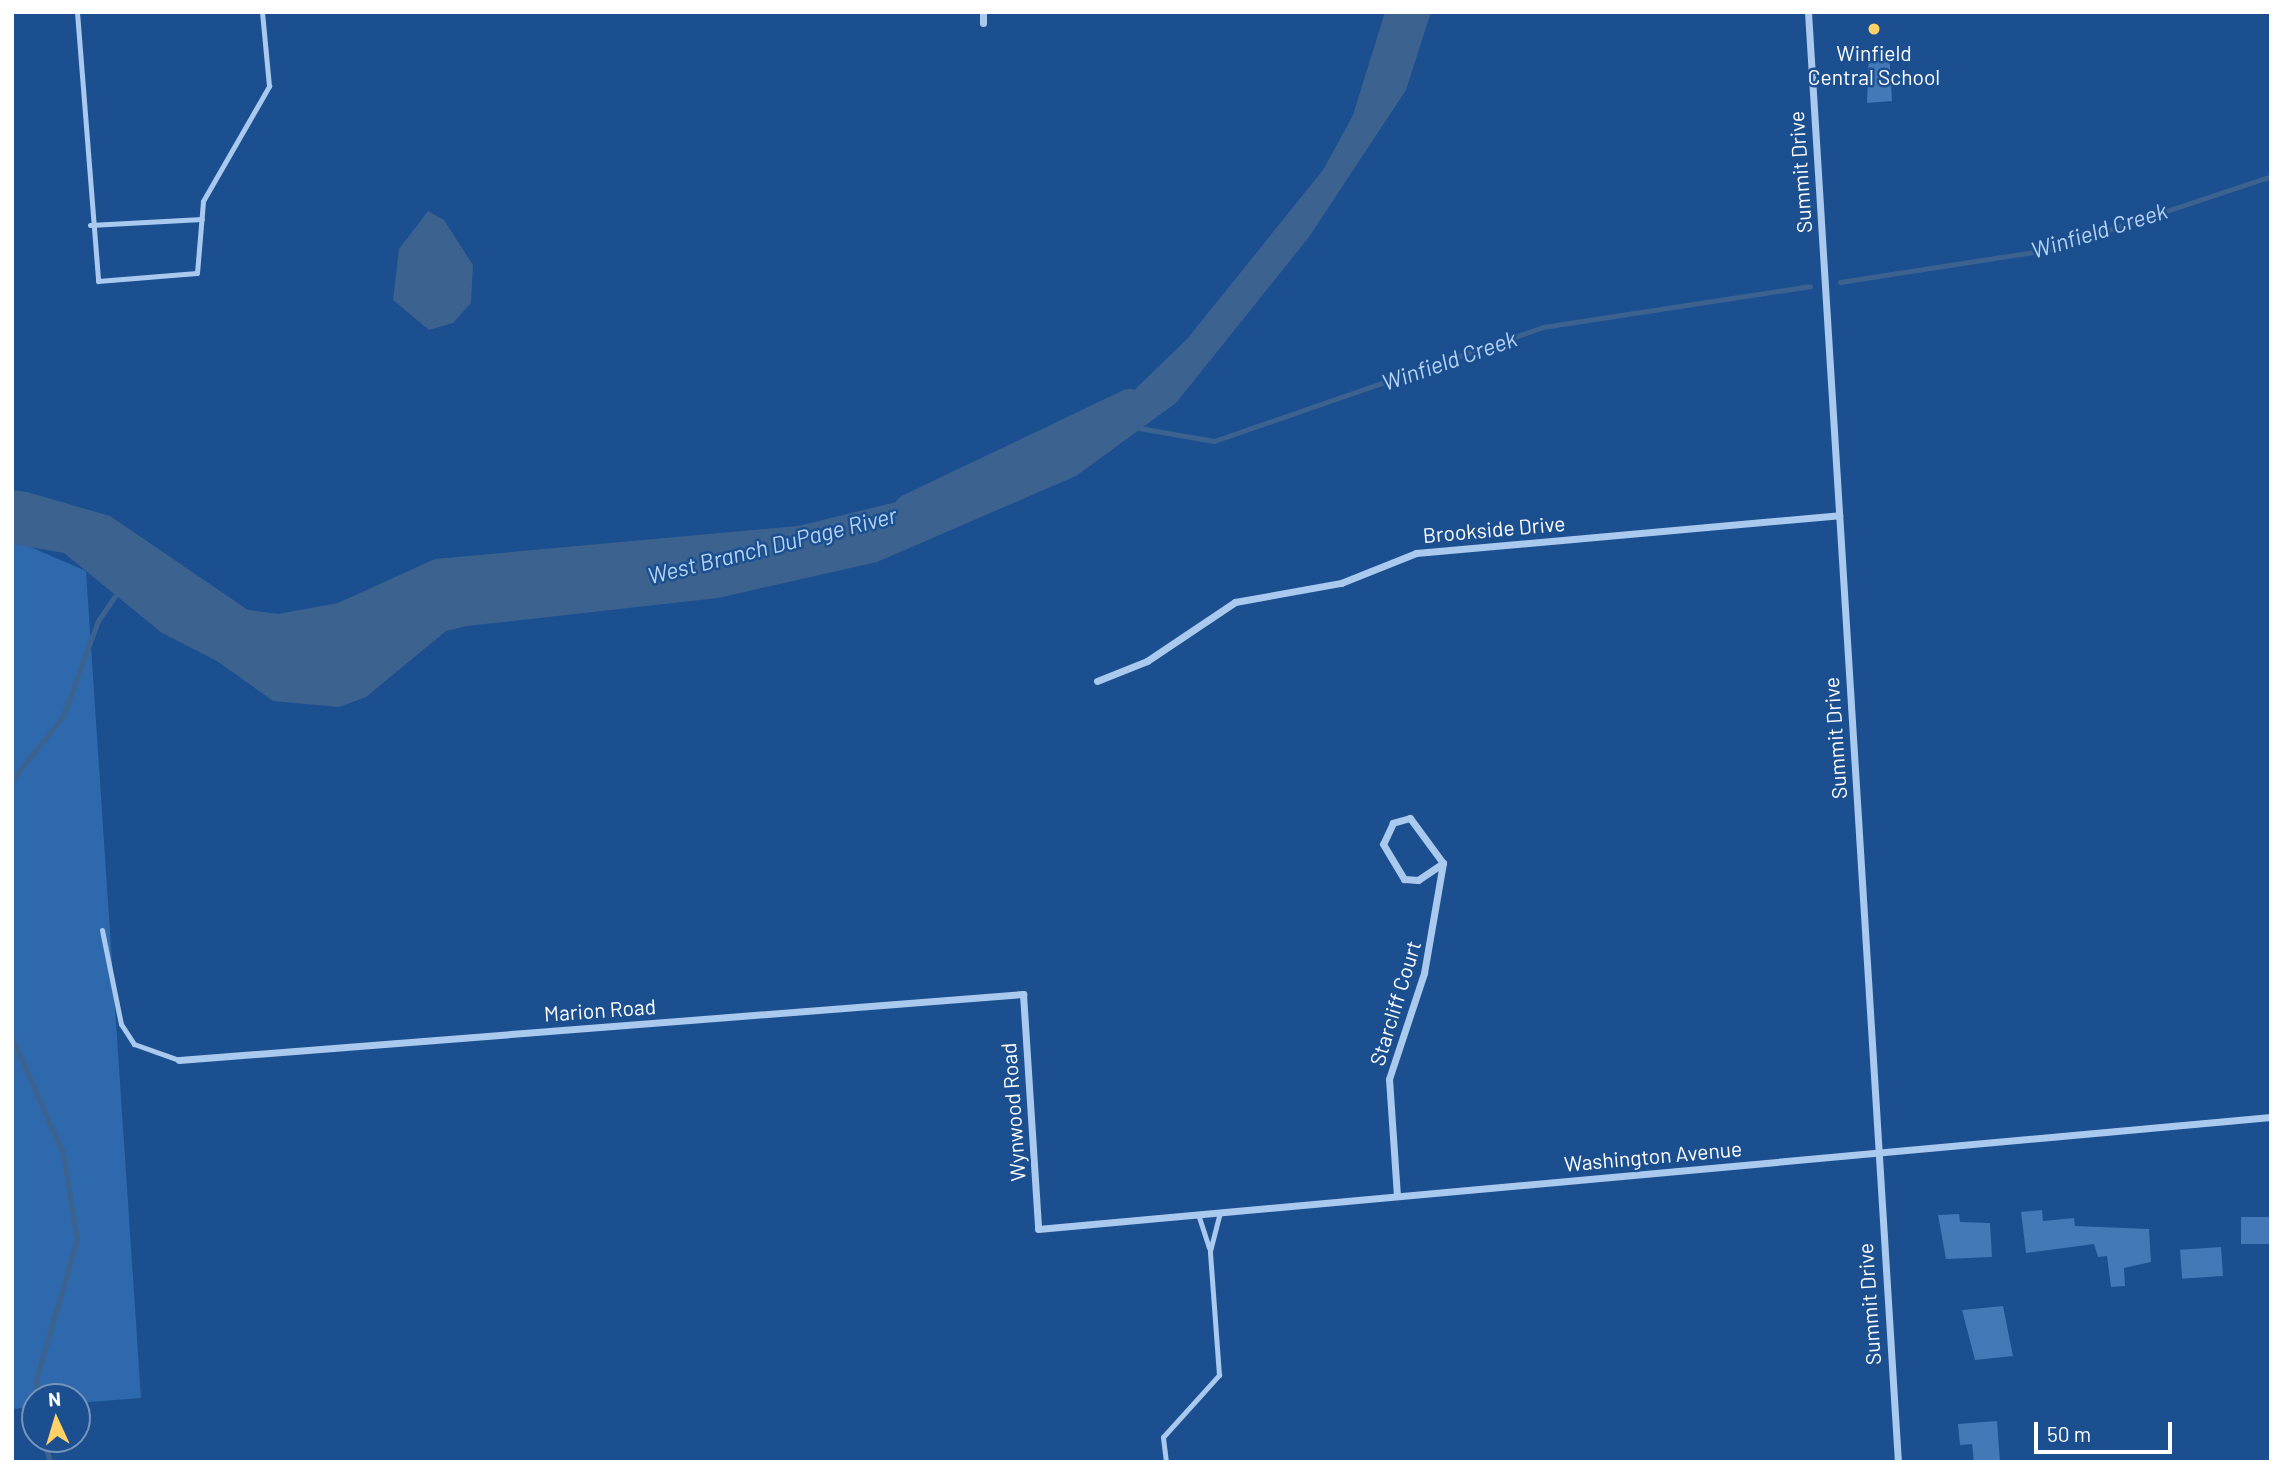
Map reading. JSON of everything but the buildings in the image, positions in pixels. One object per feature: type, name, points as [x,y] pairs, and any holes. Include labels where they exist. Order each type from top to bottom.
[{"type":"street","points":[[983,12],[983,23]]},
{"type":"street","name":"Summit Drive","points":[[1808,12],[1898,1462]]},
{"type":"street","name":"Brookside Drive","points":[[1097,681],[1147,661],[1235,602],[1341,583],[1416,553],[1839,515]]},
{"type":"street","points":[[1410,818],[1443,863],[1418,880],[1404,879],[1384,844],[1393,823],[1410,818]]},
{"type":"street","name":"Starcliff Court","points":[[1397,1196],[1389,1079],[1427,960],[1443,863]]},
{"type":"street","name":"Marion Road","points":[[179,1060],[1023,994]]},
{"type":"street","name":"Wynwood Road","points":[[1023,994],[1038,1229]]},
{"type":"street","name":"Washington Avenue","points":[[1038,1229],[2271,1117]]},
{"type":"lane","points":[[76,12],[90,225],[98,281],[174,278],[197,273],[203,201],[269,86],[262,12]]},
{"type":"lane","points":[[90,225],[202,219]]},
{"type":"lane","points":[[102,930],[121,1024],[134,1044],[179,1060]]},
{"type":"lane","points":[[1210,1251],[1220,1212]]},
{"type":"lane","points":[[1166,1462],[1163,1437],[1219,1376],[1210,1251],[1198,1214]]},
{"type":"shaded area","points":[[12,539],[86,571],[141,1398],[91,1402],[91,1383],[21,1383],[21,1408],[12,1409]]},
{"type":"water","points":[[1385,12],[1431,12],[1406,90],[1309,237],[1176,403],[1076,476],[877,562],[718,598],[467,626],[446,631],[366,697],[339,707],[273,701],[217,661],[162,633],[64,553],[12,544],[12,490],[27,492],[110,516],[248,610],[278,614],[338,603],[435,559],[798,526],[1007,475],[1126,398],[1187,339],[1323,170],[1353,115]]},
{"type":"water","points":[[428,211],[444,220],[473,265],[471,303],[453,323],[429,330],[393,300],[399,249]]},
{"type":"waterway","name":"Winfield Creek","points":[[1840,282],[2052,249],[2271,176]]},
{"type":"waterway","name":"Winfield Creek","points":[[1133,427],[1214,441],[1543,327],[1810,286]]},
{"type":"waterway","name":"West Branch DuPage River","points":[[909,510],[1129,405]]},
{"type":"waterway","points":[[12,780],[63,716],[98,621],[119,590]]},
{"type":"waterway","points":[[12,1038],[63,1153],[77,1239],[36,1383]]},
{"type":"waterway","points":[[47,1453],[50,1462]]},
{"type":"place","name":"Winfield Central School","points":[[1874,29]]}]
